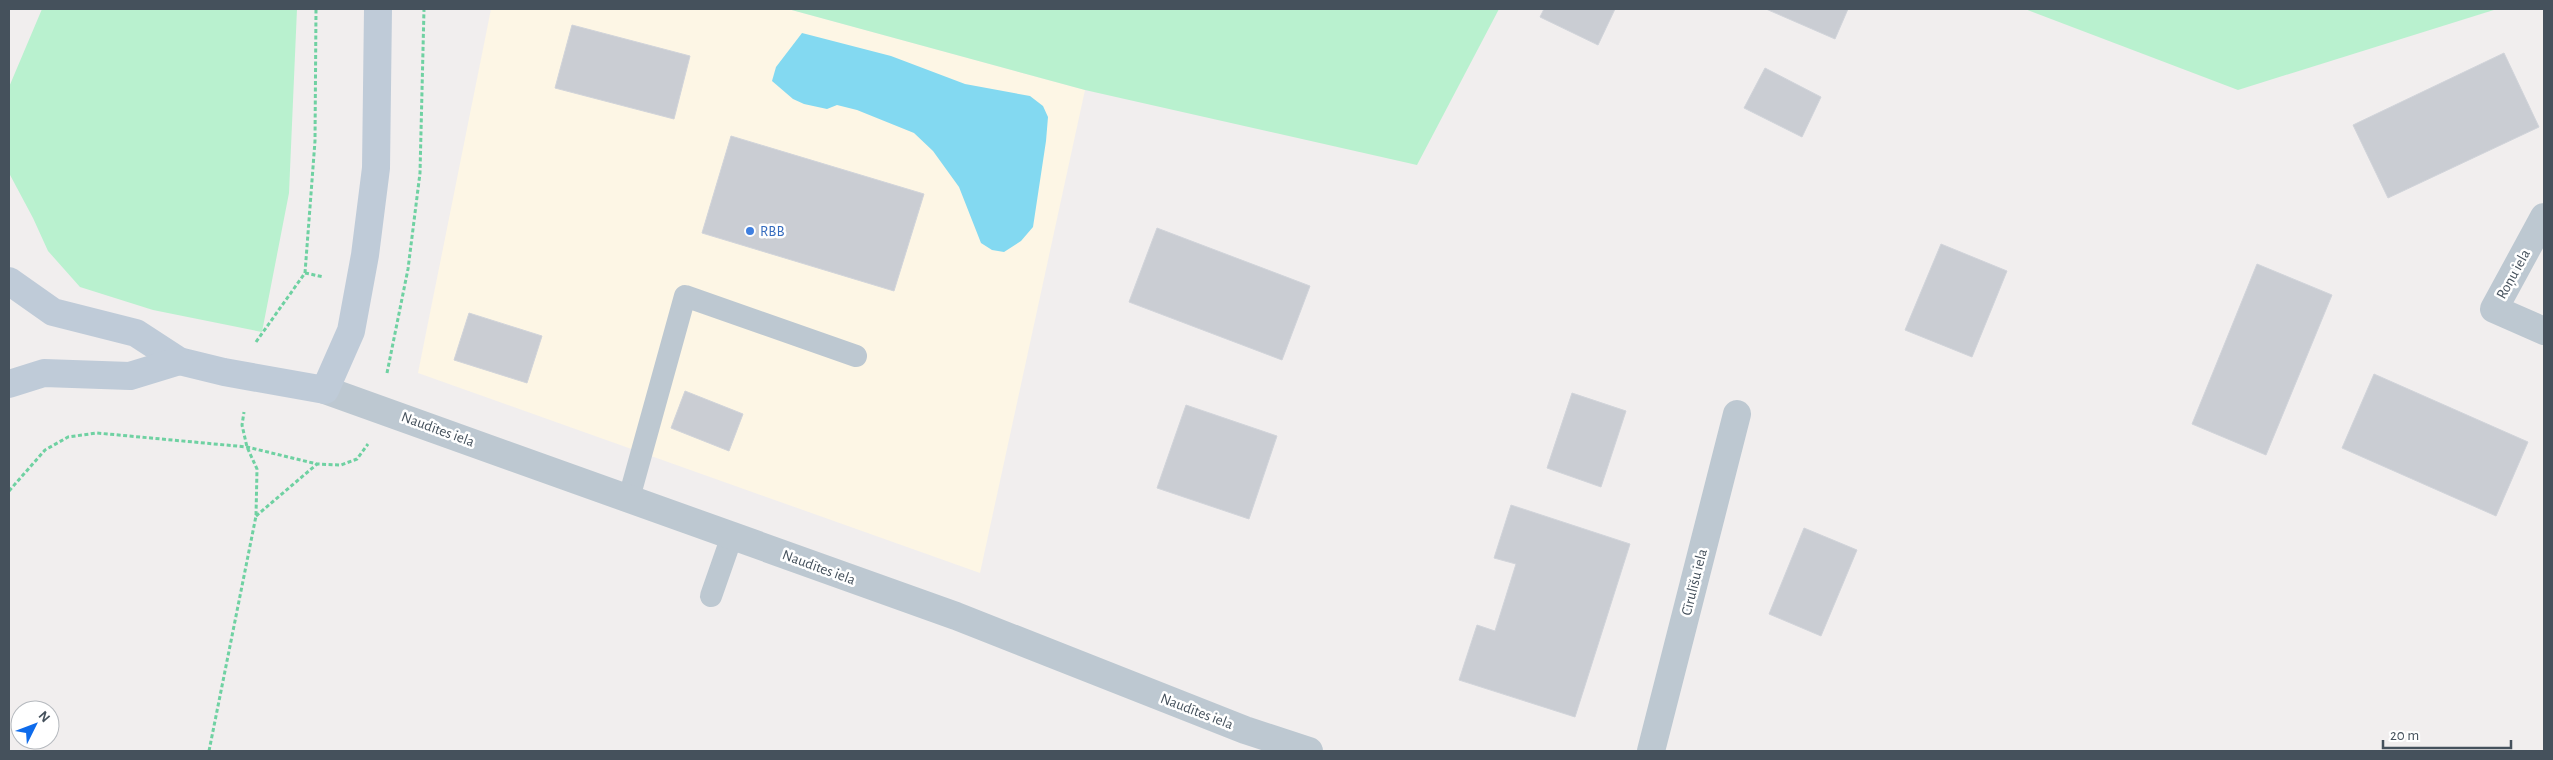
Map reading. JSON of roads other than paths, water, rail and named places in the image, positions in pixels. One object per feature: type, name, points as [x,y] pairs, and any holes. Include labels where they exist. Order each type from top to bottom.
[{"type":"main road","points":[[9,281],[53,312],[136,333],[179,361],[224,372],[325,390],[351,331],[366,255],[376,168],[378,9]]},
{"type":"main road","points":[[9,384],[44,373],[130,376],[179,361]]},
{"type":"street","name":"Roņu iela","points":[[2544,217],[2494,309],[2544,331]]},
{"type":"street","name":"Naudītes iela","points":[[325,390],[378,407],[956,616],[1245,730],[1309,751]]},
{"type":"street","name":"Cīrulīšu iela","points":[[1651,751],[1737,414]]},
{"type":"lane","points":[[629,498],[685,296],[856,356]]},
{"type":"lane","points":[[711,596],[732,536]]},
{"type":"water","points":[[802,33],[891,56],[965,84],[1030,96],[1043,106],[1048,117],[1033,227],[1021,241],[1004,252],[992,250],[981,243],[959,187],[933,151],[914,133],[857,110],[837,105],[827,109],[804,104],[793,99],[772,81],[776,67]]},
{"type":"place","name":"RBB","points":[[750,231]]}]
